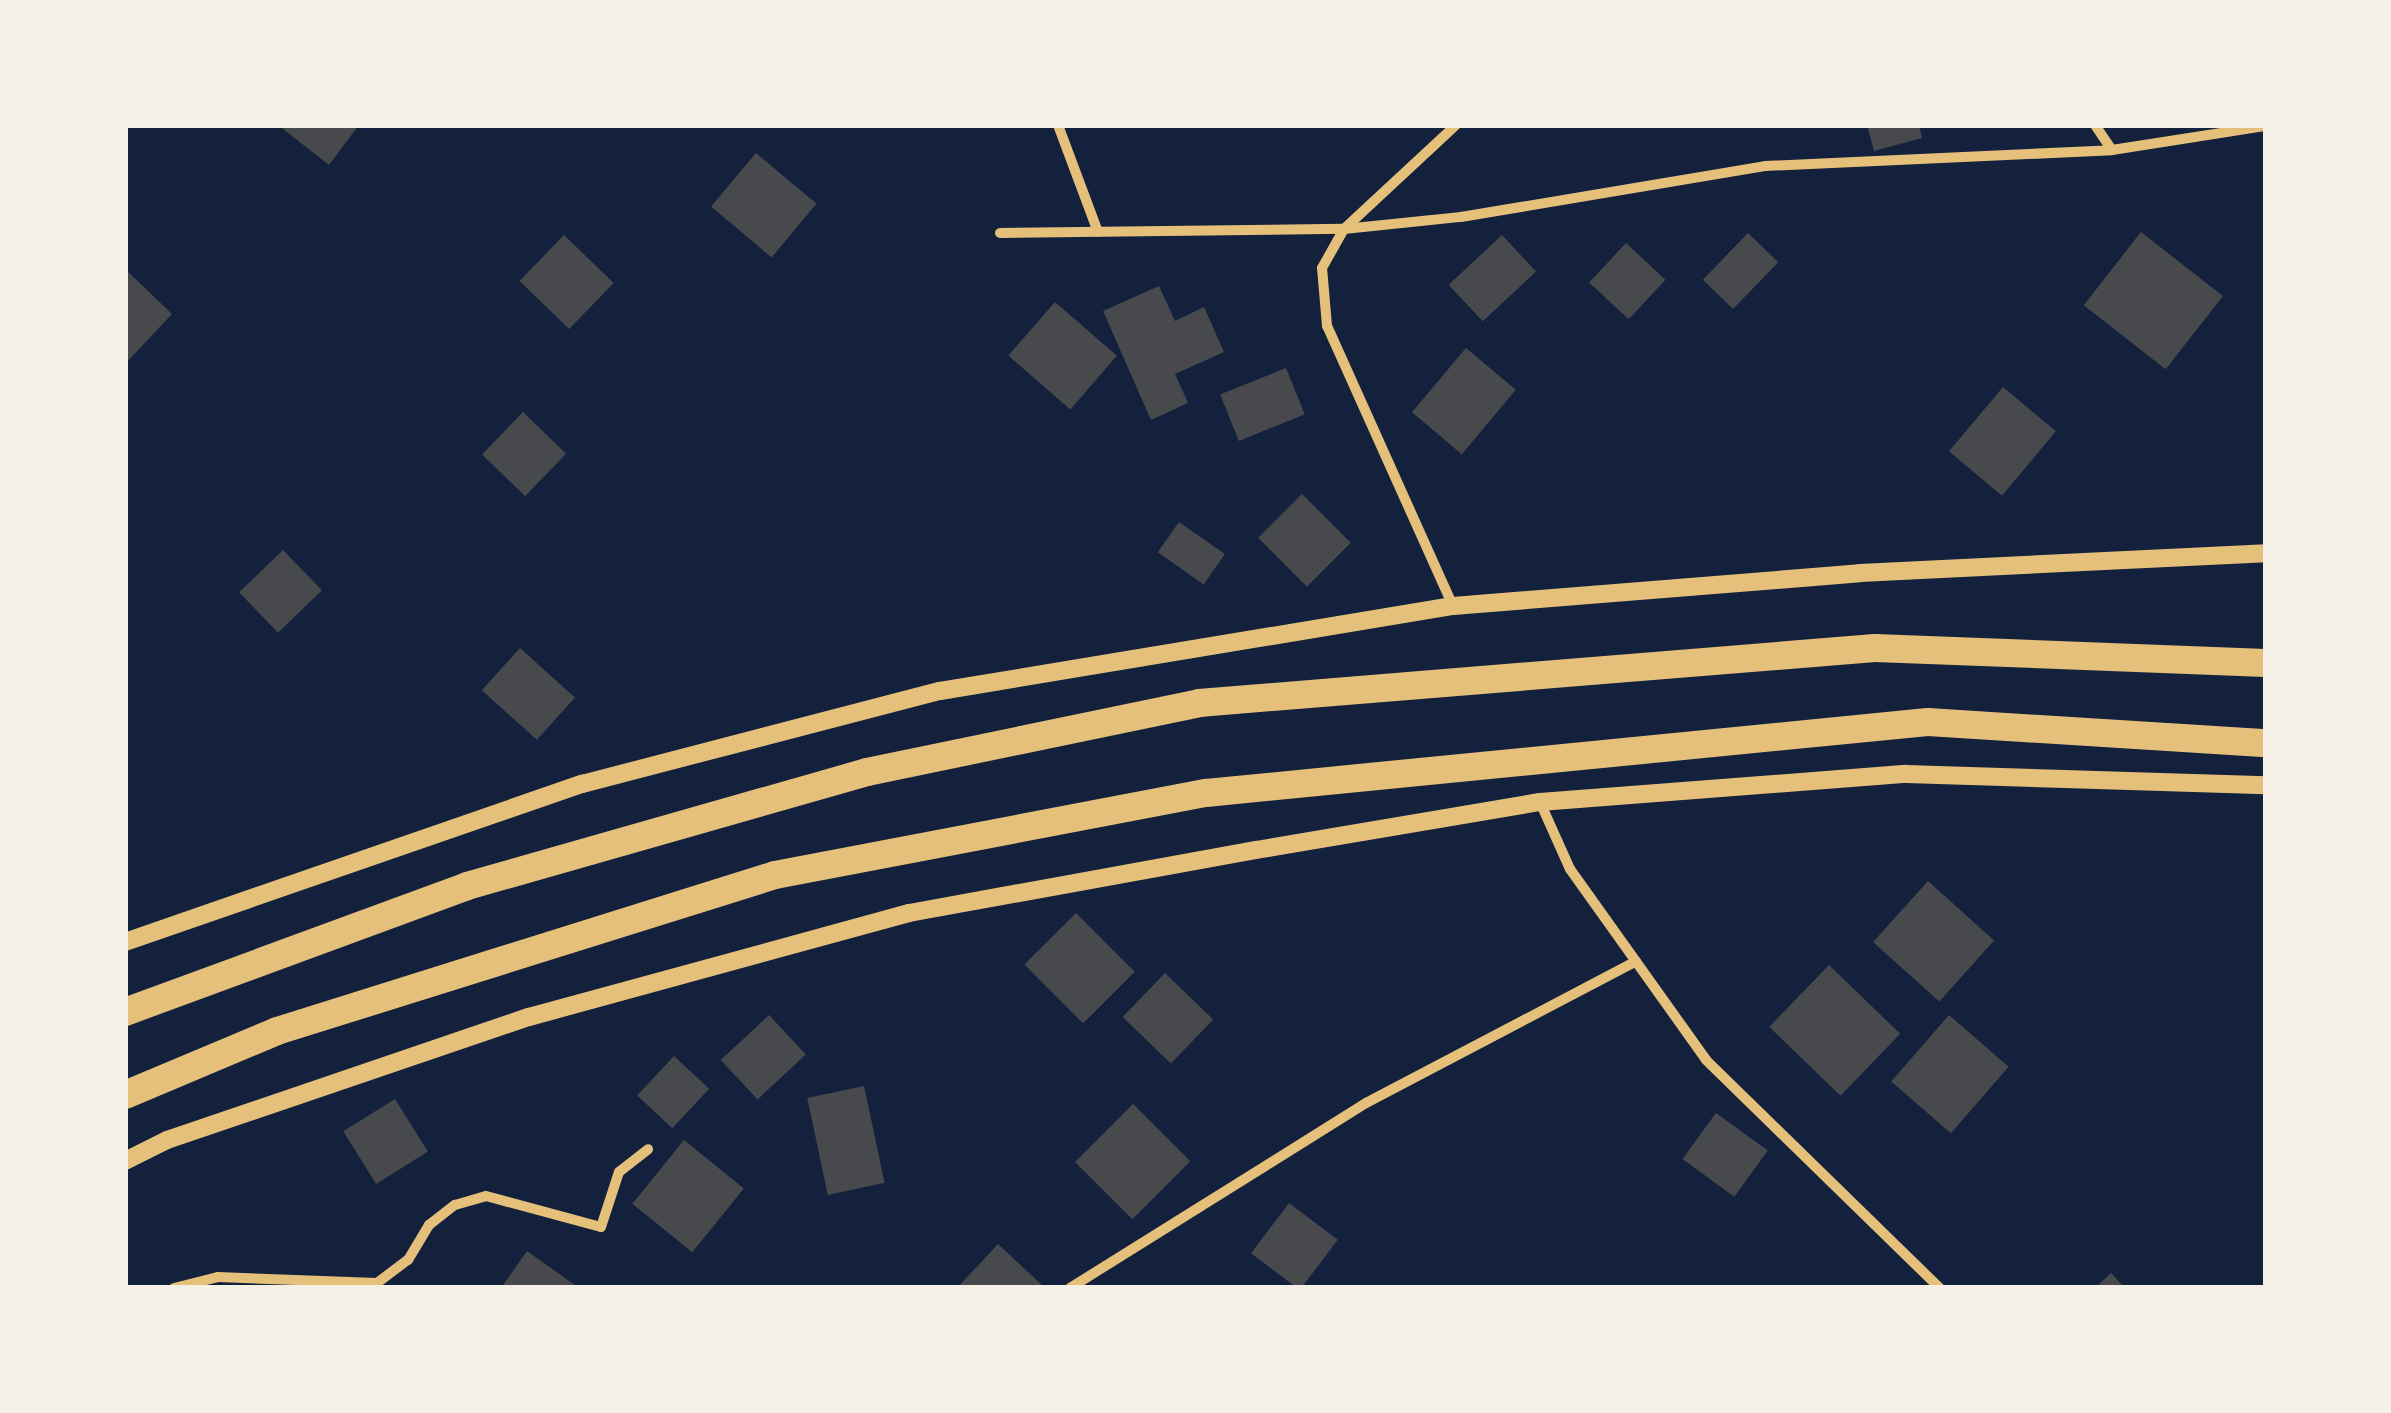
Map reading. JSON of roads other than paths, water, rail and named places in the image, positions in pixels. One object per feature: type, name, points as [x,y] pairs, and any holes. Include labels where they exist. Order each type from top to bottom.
[{"type":"highway","points":[[125,1012],[467,886],[866,772],[1199,703],[1875,648],[2266,663]]},
{"type":"highway","points":[[125,1095],[277,1031],[774,874],[1206,793],[1928,722],[2266,743]]},
{"type":"street","points":[[1058,125],[1098,232]]},
{"type":"street","points":[[1452,606],[1327,326],[1322,268],[1344,229],[1456,125]]},
{"type":"street","points":[[2095,125],[2112,150]]},
{"type":"street","points":[[1000,233],[1344,229],[1461,217],[1765,166],[2112,150],[2266,126]]},
{"type":"street","points":[[125,942],[582,784],[940,690],[1452,606],[1860,572],[2266,553]]},
{"type":"street","points":[[125,1161],[168,1140],[529,1016],[909,913],[1540,802],[1906,774],[2266,784]]},
{"type":"street","points":[[1540,802],[1570,869],[1706,1060],[1940,1288]]},
{"type":"street","points":[[1070,1288],[1366,1103],[1636,962]]},
{"type":"street","points":[[174,1288],[218,1277],[378,1283],[408,1260],[429,1225],[455,1204],[486,1196],[601,1226],[620,1172],[648,1149]]}]
